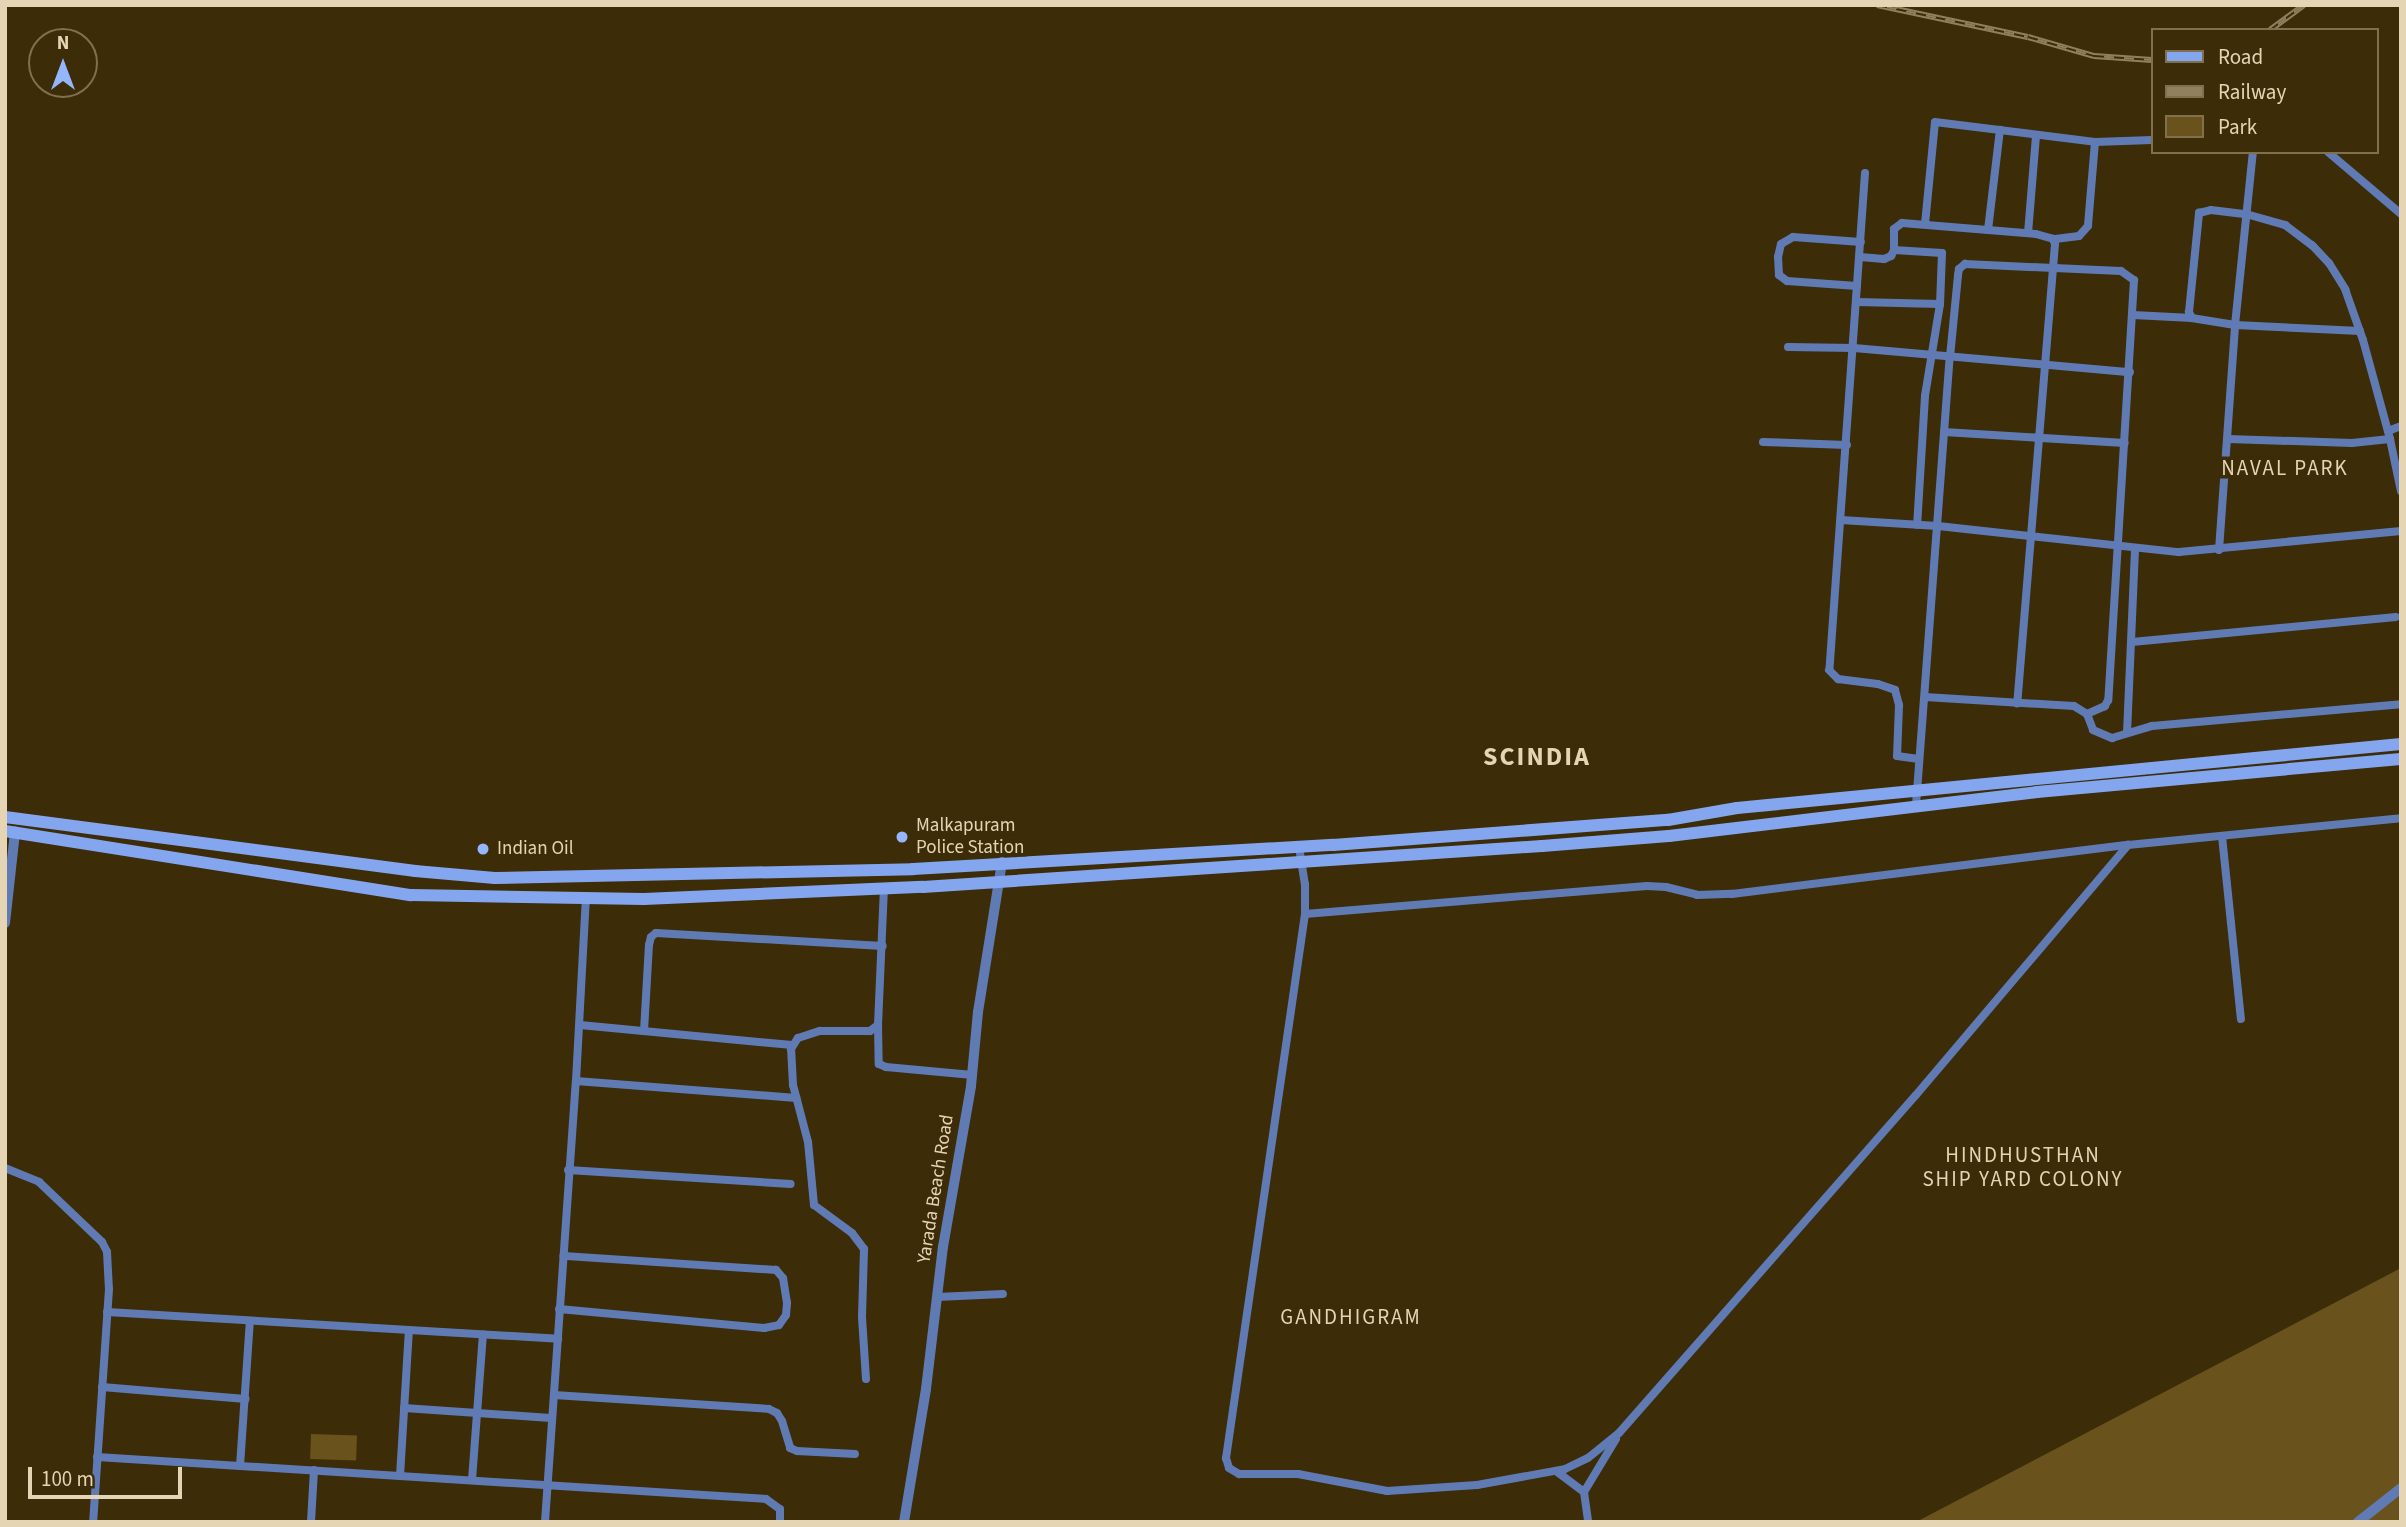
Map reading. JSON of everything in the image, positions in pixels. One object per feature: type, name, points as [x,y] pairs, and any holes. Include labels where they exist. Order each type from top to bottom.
[{"type":"main road","points":[[5,817],[415,871],[495,878],[903,869],[1299,847],[1668,820],[1737,808],[2401,744]]},
{"type":"main road","points":[[10,832],[411,895],[644,899],[1303,864],[1670,836],[1916,805],[2401,759]]},
{"type":"street","points":[[1925,224],[1935,122],[2095,142],[2150,141]]},
{"type":"street","points":[[1988,230],[2000,130]]},
{"type":"street","points":[[2028,233],[2036,135]]},
{"type":"street","points":[[1860,257],[1884,259],[1891,256],[1897,224],[2028,233],[2053,239],[2079,236],[2088,226],[2095,142]]},
{"type":"street","points":[[2219,550],[2235,325],[2253,154]]},
{"type":"street","points":[[2330,154],[2401,214]]},
{"type":"street","points":[[1866,173],[1829,670],[1838,679],[1878,684],[1895,690],[1899,705],[1897,756],[1919,759]]},
{"type":"street","points":[[2192,318],[2189,312],[2199,213],[2211,209],[2246,214],[2285,225],[2312,244],[2338,276],[2360,331],[2389,435],[2401,492]]},
{"type":"street","points":[[1857,286],[1787,281],[1779,275],[1778,257],[1781,244],[1793,237],[1861,242]]},
{"type":"street","points":[[2017,703],[2053,269],[2053,239]]},
{"type":"street","points":[[1894,250],[1942,253],[1940,304],[1925,396],[1917,525]]},
{"type":"street","points":[[1916,805],[1950,357],[1959,269],[1965,264],[2127,272],[2134,280],[2108,701],[2105,706],[2087,714]]},
{"type":"street","points":[[1856,302],[1940,304]]},
{"type":"street","points":[[2133,315],[2192,318],[2235,325],[2360,331]]},
{"type":"street","points":[[1788,347],[1854,348],[2130,372]]},
{"type":"street","points":[[2228,439],[2352,443],[2389,435],[2401,426]]},
{"type":"street","points":[[1944,432],[2125,443]]},
{"type":"street","points":[[1763,442],[1847,445]]},
{"type":"street","points":[[1841,520],[1938,526],[2134,550],[2219,550],[2401,531]]},
{"type":"street","points":[[2127,733],[2134,550]]},
{"type":"street","points":[[2132,642],[2396,617]]},
{"type":"street","points":[[1925,697],[2074,706],[2087,714],[2093,730],[2101,736],[2112,737],[2152,726],[2401,705]]},
{"type":"street","points":[[1305,914],[1647,886],[1666,887],[1697,895],[1732,894],[2128,845],[2401,818]]},
{"type":"street","points":[[5,923],[10,832]]},
{"type":"street","points":[[2222,836],[2241,1019]]},
{"type":"street","points":[[1398,839],[1399,855]]},
{"type":"street","points":[[1299,847],[1303,864],[1305,914],[1226,1458],[1229,1468],[1239,1474],[1298,1474],[1387,1491],[1445,1489],[1556,1471],[1588,1458],[1619,1433],[1916,1095],[2128,845]]},
{"type":"street","name":"Yarada Beach Road","points":[[904,1522],[954,1176],[973,1075],[978,1013],[1002,880],[1002,862]]},
{"type":"street","points":[[884,888],[878,1025],[879,1064],[973,1075]]},
{"type":"street","points":[[545,1522],[580,1025],[586,899]]},
{"type":"street","points":[[644,1031],[649,945],[656,933],[883,946]]},
{"type":"street","points":[[580,1025],[792,1045]]},
{"type":"street","points":[[866,1379],[862,1317],[864,1249],[852,1233],[814,1205],[808,1142],[796,1098],[792,1045],[798,1038],[820,1031],[870,1031],[878,1025]]},
{"type":"street","points":[[576,1082],[796,1098]]},
{"type":"street","points":[[5,1168],[39,1182],[102,1242],[107,1252],[107,1312],[93,1522]]},
{"type":"street","points":[[568,1170],[790,1184]]},
{"type":"street","points":[[559,1309],[764,1328],[779,1325],[786,1315],[787,1303],[783,1278],[776,1270],[563,1256]]},
{"type":"street","points":[[937,1297],[1003,1294]]},
{"type":"street","points":[[107,1312],[558,1339]]},
{"type":"street","points":[[240,1466],[250,1321]]},
{"type":"street","points":[[400,1476],[409,1330]]},
{"type":"street","points":[[472,1480],[483,1334]]},
{"type":"street","points":[[102,1387],[245,1399]]},
{"type":"street","points":[[554,1395],[769,1409],[777,1413],[782,1421],[790,1448],[797,1451],[855,1454]]},
{"type":"street","points":[[404,1408],[551,1418]]},
{"type":"street","points":[[1588,1522],[1584,1492],[1619,1433]]},
{"type":"street","points":[[97,1457],[766,1499],[780,1509],[780,1522]]},
{"type":"street","points":[[311,1522],[314,1471]]},
{"type":"street","points":[[1556,1471],[1584,1492]]},
{"type":"street","points":[[2358,1522],[2401,1488]]},
{"type":"green space","points":[[2401,1268],[2401,1522],[1916,1522]]},
{"type":"green space","points":[[311,1434],[357,1436],[356,1461],[310,1459]]},
{"type":"railway","points":[[1877,5],[2028,37],[2094,56],[2150,60]]},
{"type":"railway","points":[[2273,28],[2304,5]]},
{"type":"place","name":"Malkapuram Police Station","points":[[902,837]]},
{"type":"place","name":"Indian Oil","points":[[483,849]]},
{"type":"district","name":"NAVAL PARK","points":[[2285,468]]},
{"type":"district","name":"SCINDIA","points":[[1537,757]]},
{"type":"district","name":"HINDHUSTHAN SHIP YARD COLONY","points":[[2023,1167]]},
{"type":"district","name":"GANDHIGRAM","points":[[1351,1317]]}]
